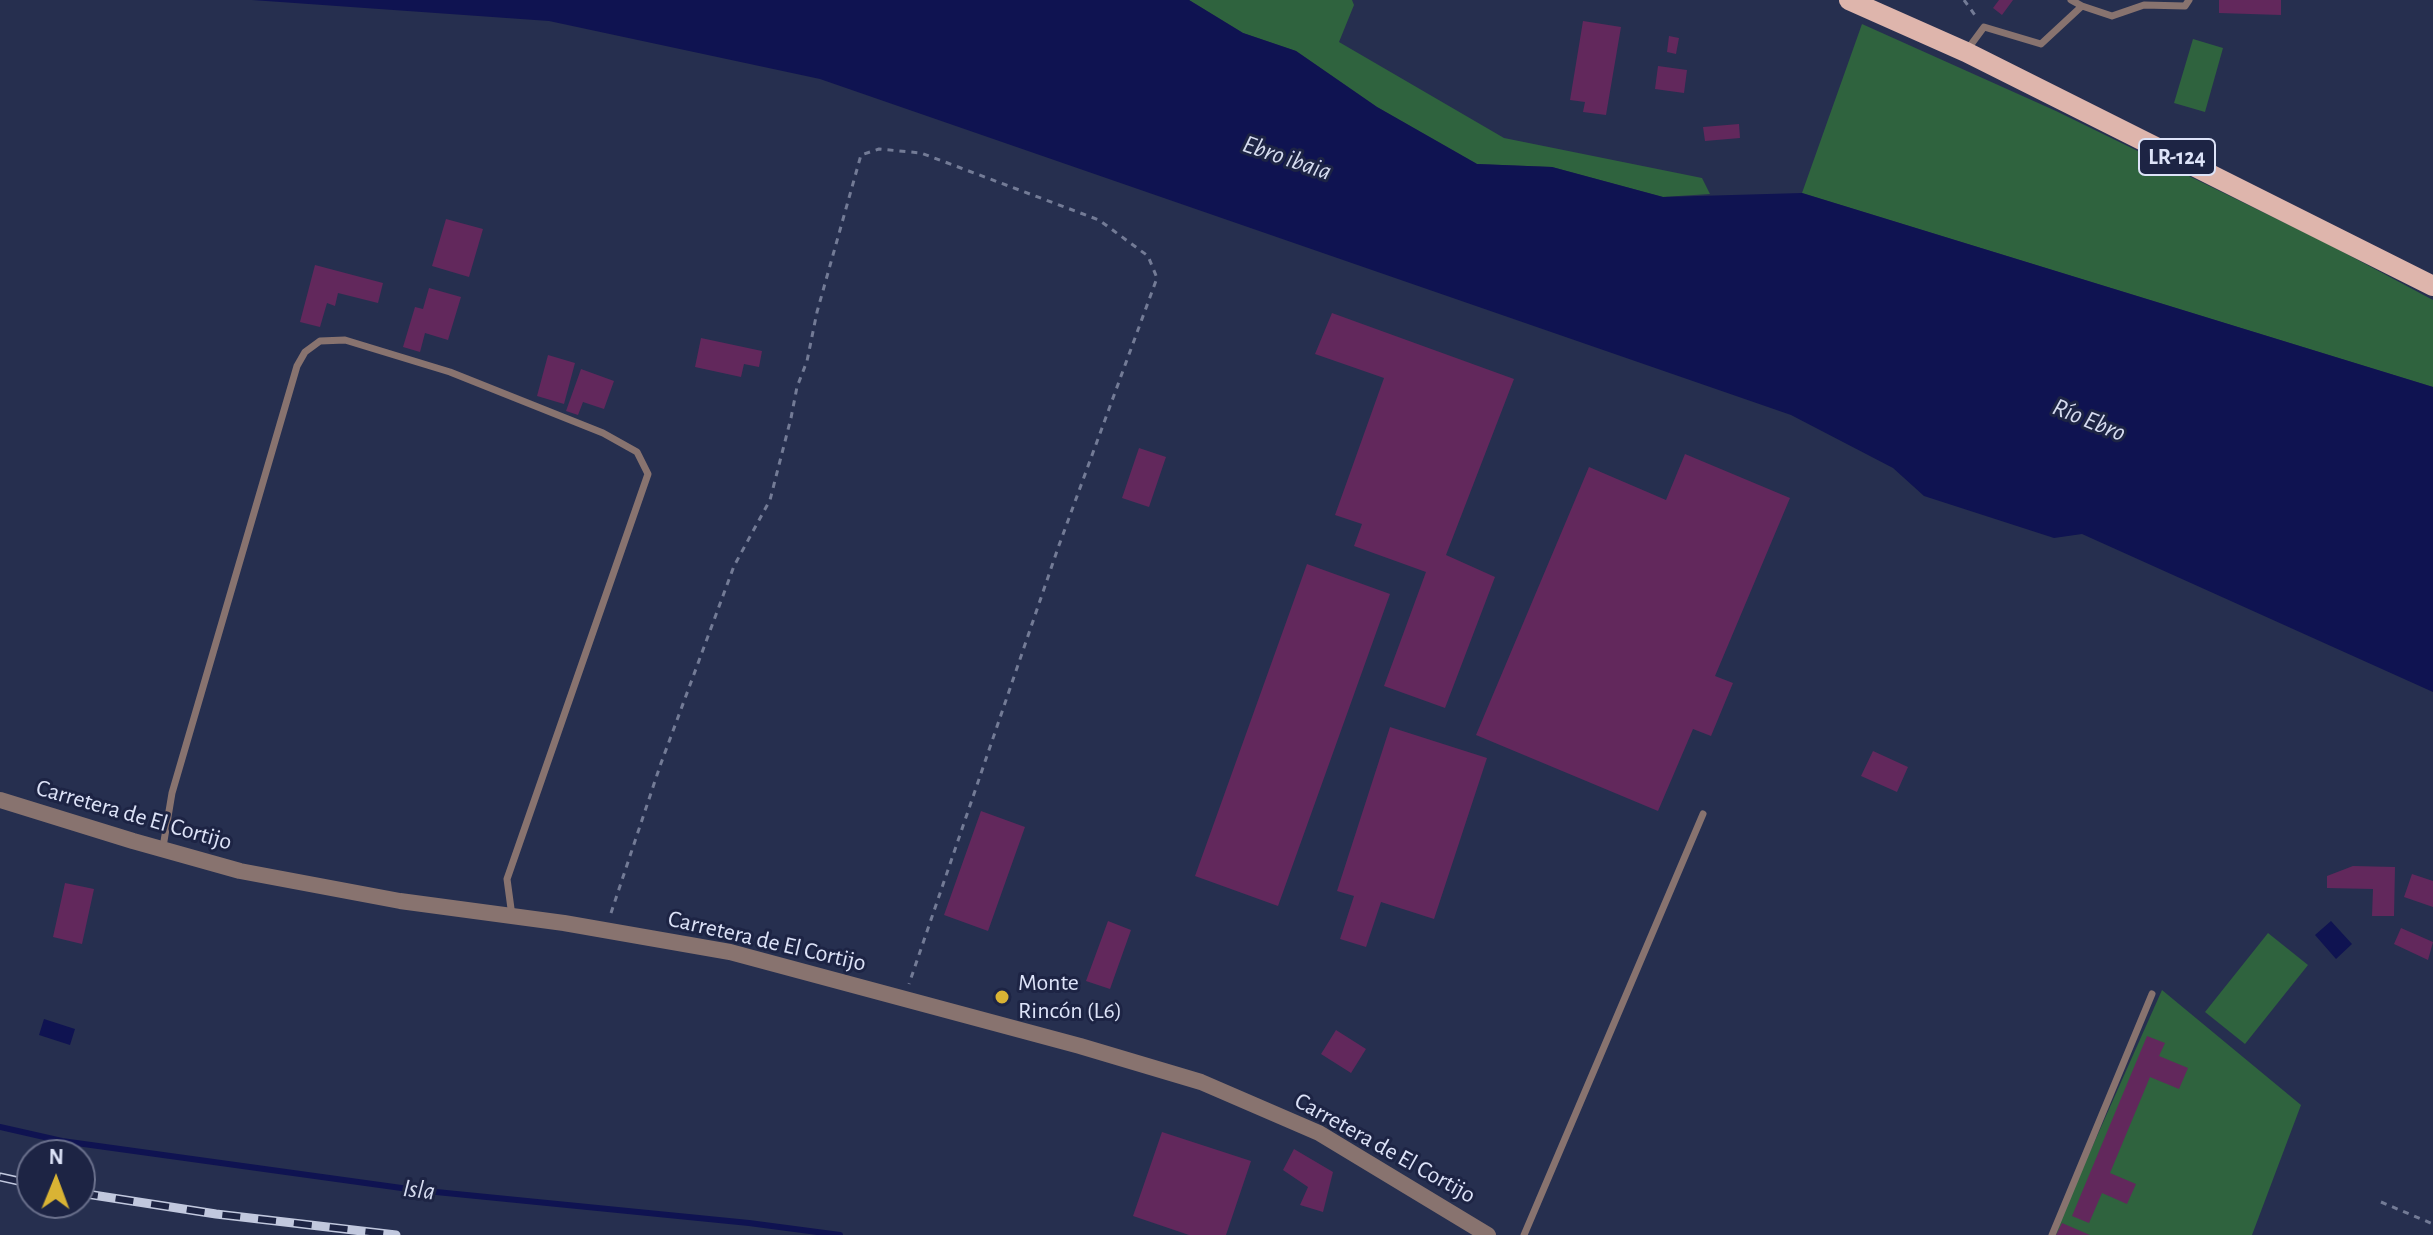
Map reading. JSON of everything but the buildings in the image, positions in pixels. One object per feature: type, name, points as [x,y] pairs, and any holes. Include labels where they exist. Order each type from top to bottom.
[{"type":"main road","name":"LR-124","points":[[1849,0],[1966,52],[2433,286]]},
{"type":"street","name":"Carretera de El Cortijo","points":[[0,800],[163,850],[269,876],[400,901],[730,952],[1080,1046],[1201,1082],[1319,1133],[1488,1235]]},
{"type":"lane","points":[[2071,0],[2112,16],[2144,5],[2185,6],[2189,0]]},
{"type":"lane","points":[[1966,52],[1984,27],[2041,44],[2082,6]]},
{"type":"lane","points":[[163,850],[172,793],[297,366],[305,352],[320,341],[345,340],[450,372],[603,433],[637,452],[648,474],[507,879],[513,917]]},
{"type":"lane","points":[[1524,1235],[1703,814]]},
{"type":"lane","points":[[2052,1235],[2152,994]]},
{"type":"path","points":[[1964,0],[1984,27]]},
{"type":"path","points":[[606,931],[625,865],[734,566],[770,500],[797,387],[807,361],[817,312],[861,155],[879,149],[921,153],[1099,220],[1148,256],[1157,278],[1053,562],[904,999]]},
{"type":"path","points":[[2381,1202],[2433,1224]]},
{"type":"green space","points":[[1189,0],[1352,0],[1354,5],[1339,42],[1504,138],[1702,178],[1710,194],[1663,197],[1552,167],[1477,164],[1377,107],[1296,51],[1243,33]]},
{"type":"green space","points":[[1862,24],[2056,111],[2328,244],[2433,300],[2433,387],[1802,193]]},
{"type":"green space","points":[[2193,39],[2223,48],[2205,112],[2174,103]]},
{"type":"green space","points":[[2268,933],[2308,965],[2245,1044],[2205,1012]]},
{"type":"green space","points":[[2162,990],[2301,1105],[2252,1235],[2053,1235]]},
{"type":"water","points":[[252,0],[1189,0],[1243,33],[1296,51],[1377,107],[1477,164],[1552,167],[1663,197],[1802,193],[2433,387],[2433,692],[2082,534],[2054,538],[1924,496],[1893,468],[1791,415],[820,79],[549,21]]},
{"type":"water","points":[[2331,921],[2352,944],[2336,959],[2315,935]]},
{"type":"water","points":[[44,1019],[75,1029],[70,1045],[39,1035]]},
{"type":"waterway","name":"Isla","points":[[0,1127],[62,1141],[416,1190],[840,1235]]},
{"type":"railway","points":[[0,1177],[16,1180]]},
{"type":"railway","points":[[96,1195],[216,1214],[396,1235]]},
{"type":"place","name":"Monte Rincón (L6)","points":[[1002,997]]},
{"type":"water label","name":"Ebro ibaia","points":[[1287,158]]},
{"type":"water label","name":"Río Ebro","points":[[2089,420]]}]
